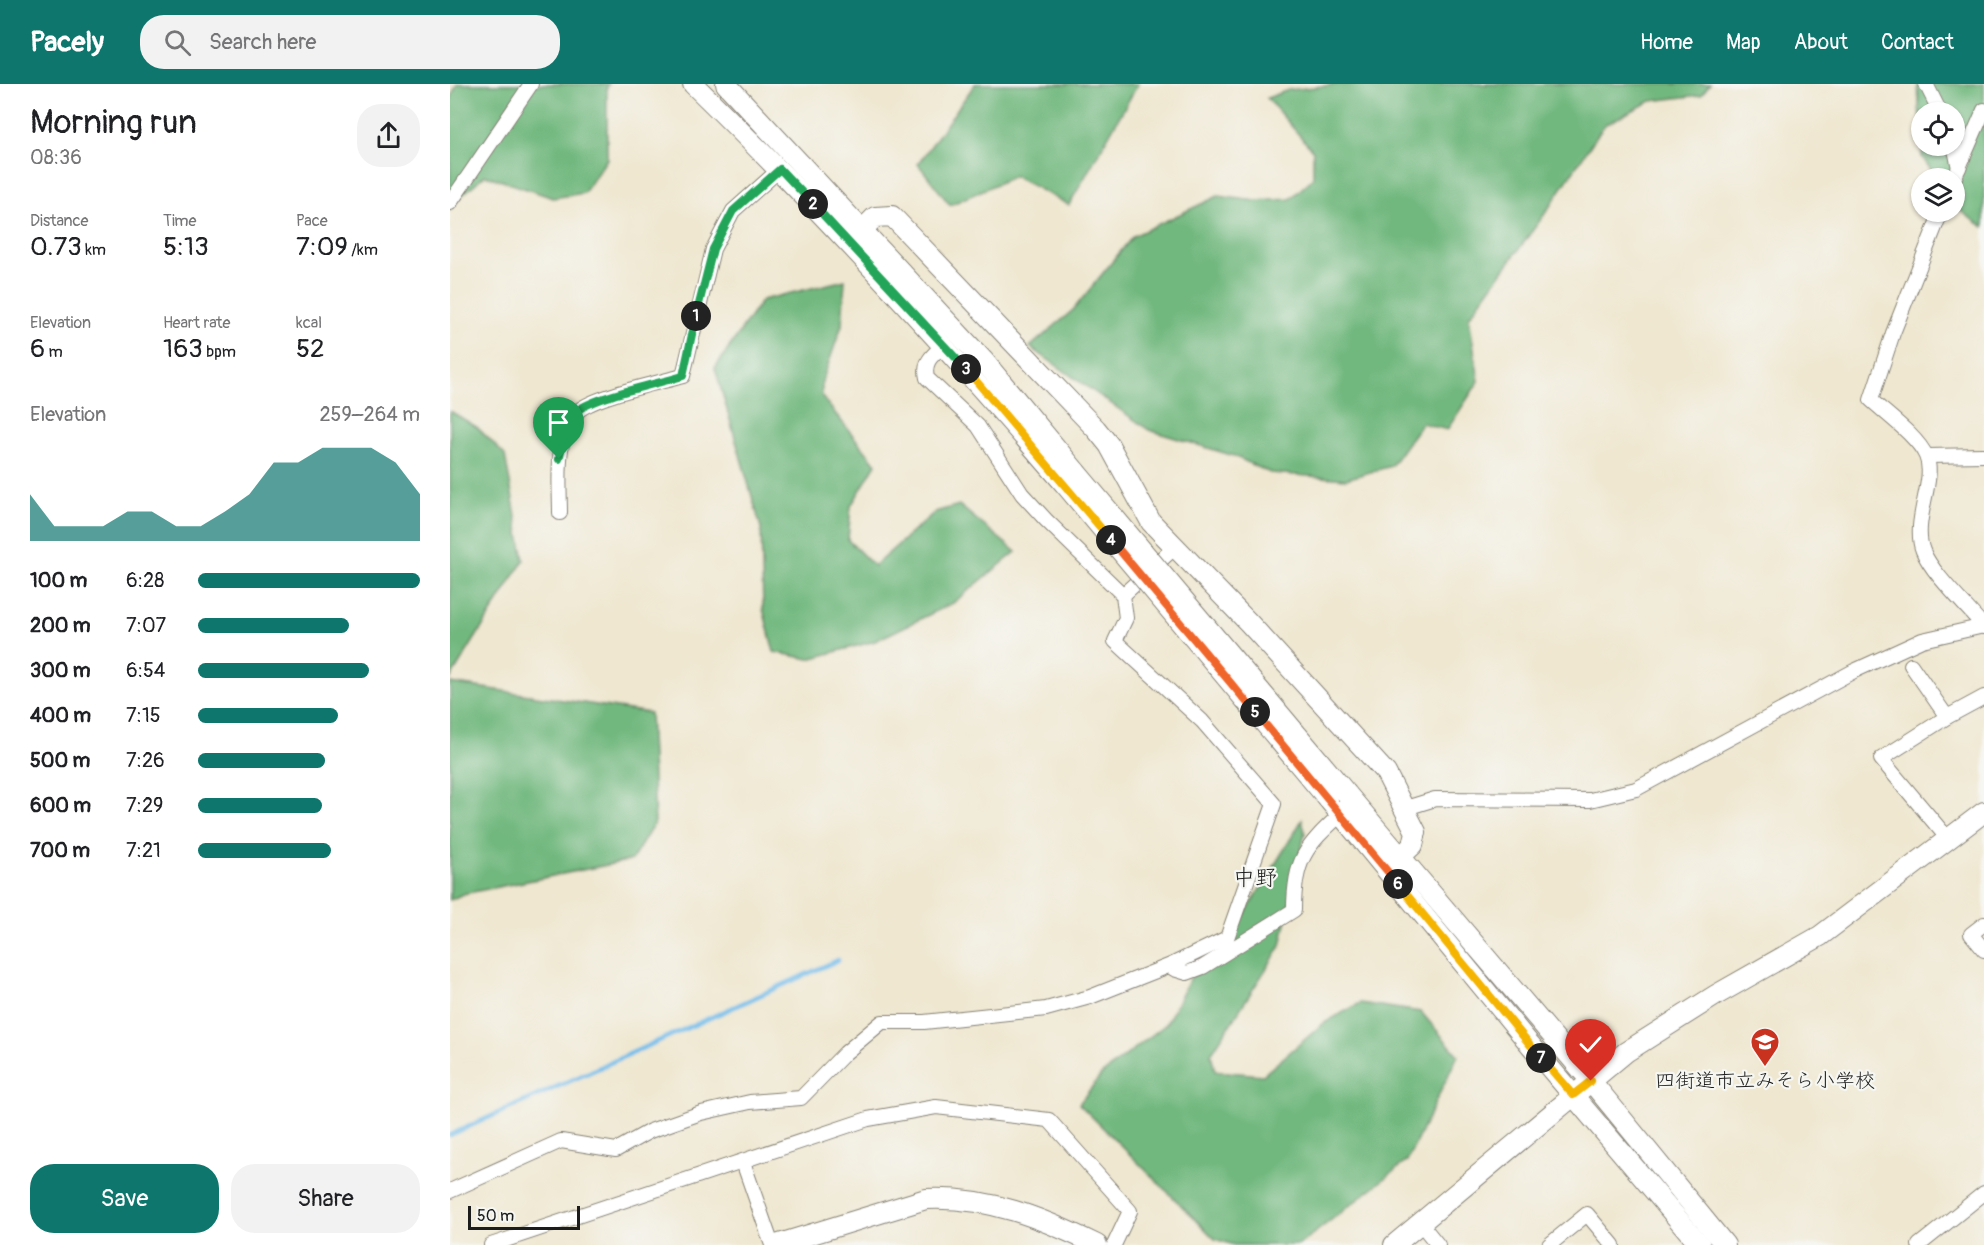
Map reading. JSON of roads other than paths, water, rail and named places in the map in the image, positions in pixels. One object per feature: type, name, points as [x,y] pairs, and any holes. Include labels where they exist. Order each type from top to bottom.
[{"type":"street","points":[[450,203],[531,84]]},
{"type":"street","points":[[693,84],[780,169],[1069,477],[1337,796],[1400,856],[1591,1081],[1725,1245]]},
{"type":"street","points":[[726,84],[983,360],[1069,477]]},
{"type":"street","points":[[1926,84],[1935,102]]},
{"type":"street","points":[[1959,168],[1984,110]]},
{"type":"street","points":[[560,513],[559,459],[567,427],[577,411],[594,402],[683,376],[713,249],[733,211],[780,169]]},
{"type":"street","points":[[863,229],[875,217],[892,216],[1096,429],[1109,445],[1142,509],[1386,773],[1406,808],[1416,832],[1413,845],[1400,856]]},
{"type":"street","points":[[1406,808],[1435,799],[1590,800],[1636,789],[1854,671],[1922,640],[1984,626],[1923,551],[1919,520],[1928,484],[1927,456],[1871,400],[1893,333],[1937,222]]},
{"type":"street","points":[[450,1191],[561,1141],[616,1150],[650,1131],[701,1113],[750,1102],[801,1098],[845,1053],[882,1022],[924,1022],[1046,1009],[1090,997],[1171,965],[1227,938],[1274,804],[1202,722],[1115,641],[1126,618],[1123,595],[1022,494],[978,426],[927,378],[925,368],[928,360],[945,344]]},
{"type":"street","points":[[1927,456],[1984,455]]},
{"type":"street","points":[[1123,595],[1175,547]]},
{"type":"street","points":[[1911,665],[1947,717]]},
{"type":"street","points":[[1948,840],[1881,759],[1947,717],[1984,698]]},
{"type":"street","points":[[1337,796],[1341,814],[1700,1245]]},
{"type":"street","points":[[1394,1245],[1626,1052],[1706,1001],[1820,936],[1984,812]]},
{"type":"street","points":[[1171,965],[1179,972],[1186,973],[1203,967],[1294,910],[1294,879],[1305,850],[1341,814]]},
{"type":"street","points":[[1984,924],[1971,934],[1984,950]]},
{"type":"street","points":[[491,1245],[868,1119],[936,1107],[1049,1120],[1059,1127],[1130,1211],[1114,1245]]},
{"type":"street","points":[[743,1162],[774,1245],[926,1198],[948,1197],[1016,1209],[1046,1220],[1097,1245]]},
{"type":"street","points":[[1919,1245],[1984,1193]]},
{"type":"street","points":[[1549,1245],[1587,1214],[1613,1245]]},
{"type":"street","points":[[1421,1224],[1438,1245]]},
{"type":"waterway","points":[[450,1135],[838,960]]},
{"type":"place","name":"四街道市立みそら小学校","points":[[1765,1068]]},
{"type":"district","name":"中野","points":[[1255,878]]}]
